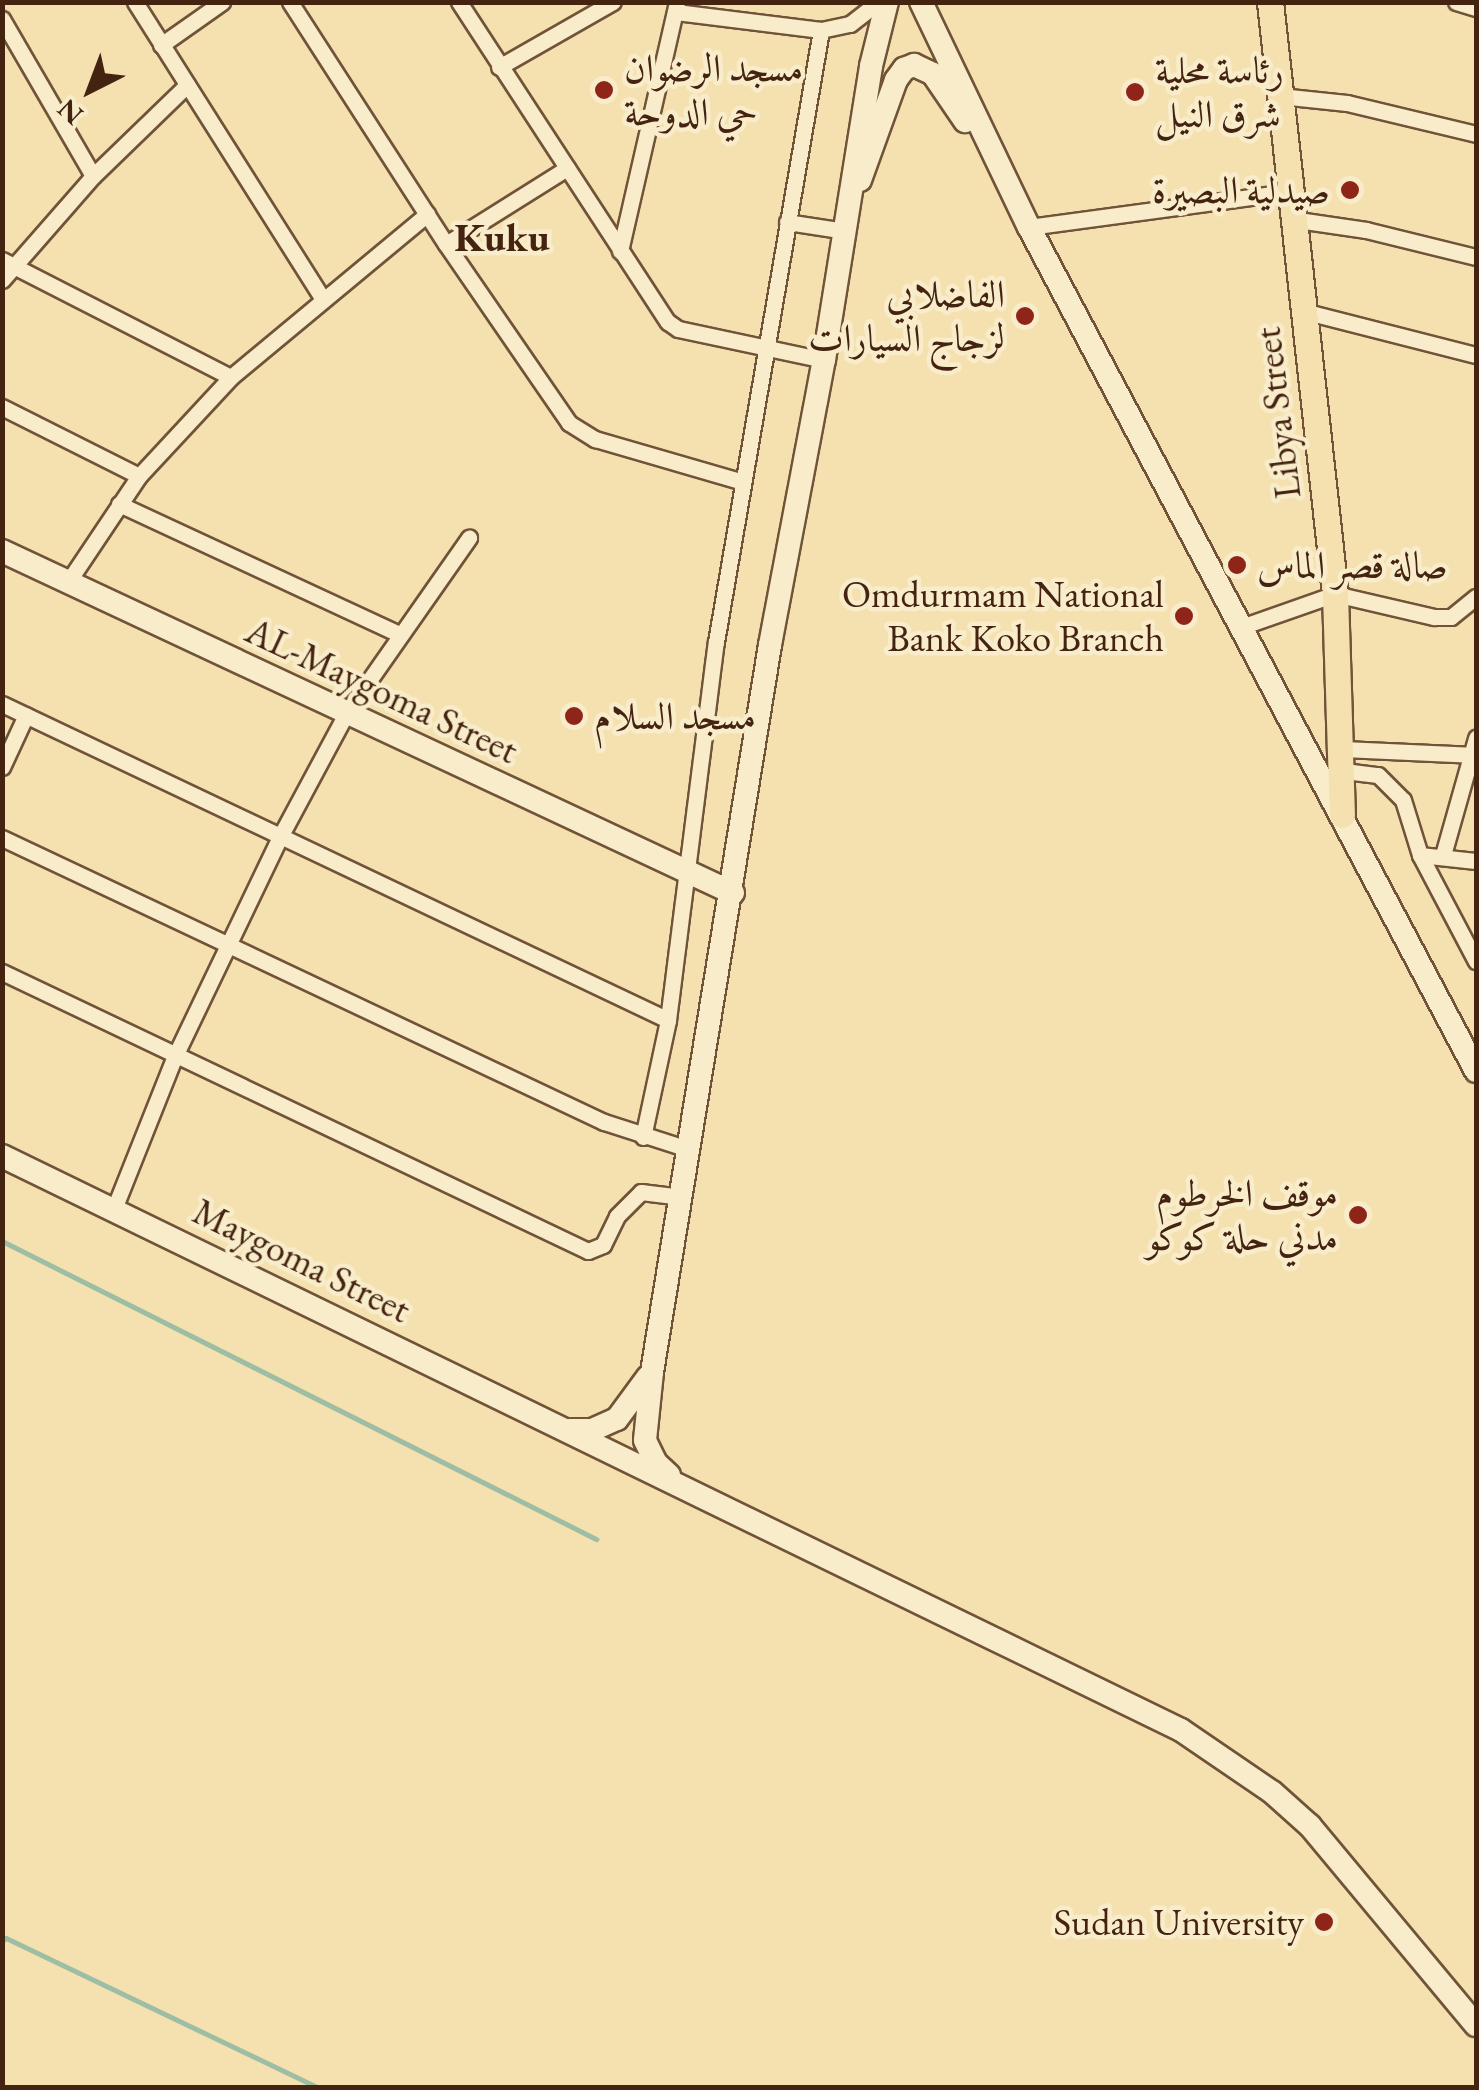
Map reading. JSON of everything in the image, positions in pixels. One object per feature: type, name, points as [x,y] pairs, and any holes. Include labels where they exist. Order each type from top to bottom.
[{"type":"main road","points":[[921,2],[1029,227],[1476,1072]]},
{"type":"main road","name":"Libya Street","points":[[1270,2],[1335,594],[1342,815]]},
{"type":"main road","points":[[677,1482],[656,1464],[645,1440],[652,1372],[770,645],[824,360],[876,43],[874,5]]},
{"type":"main road","points":[[848,206],[873,153],[896,80],[914,66],[933,74],[1001,170]]},
{"type":"main road","name":"AL-Maygoma Street","points":[[2,551],[732,893]]},
{"type":"main road","name":"Maygoma Street","points":[[2,1156],[1122,1698],[1202,1742],[1272,1792],[1310,1826],[1476,2025]]},
{"type":"main road","points":[[570,1430],[592,1430],[617,1419],[652,1372]]},
{"type":"street","points":[[135,2],[322,298]]},
{"type":"street","points":[[161,45],[222,2]]},
{"type":"street","points":[[290,2],[446,244],[570,423],[595,439],[743,482]]},
{"type":"street","points":[[459,2],[661,313],[678,329],[824,360]]},
{"type":"street","points":[[498,67],[613,2]]},
{"type":"street","points":[[1456,2],[1476,8]]},
{"type":"street","points":[[620,251],[677,7],[821,30],[850,24],[874,5]]},
{"type":"street","points":[[2,19],[94,176]]},
{"type":"street","points":[[643,1137],[668,1020],[716,642],[821,30]]},
{"type":"street","points":[[2,280],[9,263],[187,85]]},
{"type":"street","points":[[1280,96],[1347,103],[1476,134]]},
{"type":"street","points":[[446,244],[567,168]]},
{"type":"street","points":[[1029,227],[1288,192]]},
{"type":"street","points":[[68,582],[139,476],[231,378],[427,214]]},
{"type":"street","points":[[1291,219],[1366,230],[1476,257]]},
{"type":"street","points":[[786,222],[845,231]]},
{"type":"street","points":[[9,263],[231,378]]},
{"type":"street","points":[[1303,311],[1476,355]]},
{"type":"street","points":[[2,406],[139,476]]},
{"type":"street","points":[[119,504],[400,634]]},
{"type":"street","points":[[114,1209],[175,1056],[280,835],[346,712],[470,538]]},
{"type":"street","points":[[1241,627],[1335,594],[1434,617],[1451,617],[1476,598]]},
{"type":"street","points":[[2,704],[668,1020]]},
{"type":"street","points":[[2,767],[26,715]]},
{"type":"street","points":[[1343,760],[1475,749],[1443,855]]},
{"type":"street","points":[[1343,760],[1394,786],[1403,800],[1420,855],[1476,960]]},
{"type":"street","points":[[2,838],[643,1137],[691,1150]]},
{"type":"street","points":[[1420,855],[1476,861]]},
{"type":"street","points":[[2,972],[588,1251],[603,1245],[617,1216],[641,1192],[682,1197]]},
{"type":"waterway","points":[[2,1241],[596,1539]]},
{"type":"waterway","points":[[2,1941],[6,1938],[319,2088]]},
{"type":"place","name":"مسجد الرضوان حي الدوحة","points":[[604,90]]},
{"type":"place","name":"رئاسة محلية شرق النيل","points":[[1135,92]]},
{"type":"place","name":"صيدلية البصيرة","points":[[1350,190]]},
{"type":"place","name":"الفاضلابي لزجاج السيارات","points":[[1025,316]]},
{"type":"place","name":"صالة قصر الماس","points":[[1237,565]]},
{"type":"place","name":"Omdurmam National Bank Koko Branch","points":[[1184,616]]},
{"type":"place","name":"مسجد السلام","points":[[574,716]]},
{"type":"place","name":"موقف الخرطوم مدني حلة كوكو","points":[[1358,1215]]},
{"type":"place","name":"Sudan University","points":[[1324,1922]]},
{"type":"district","name":"Kuku","points":[[502,237]]}]
